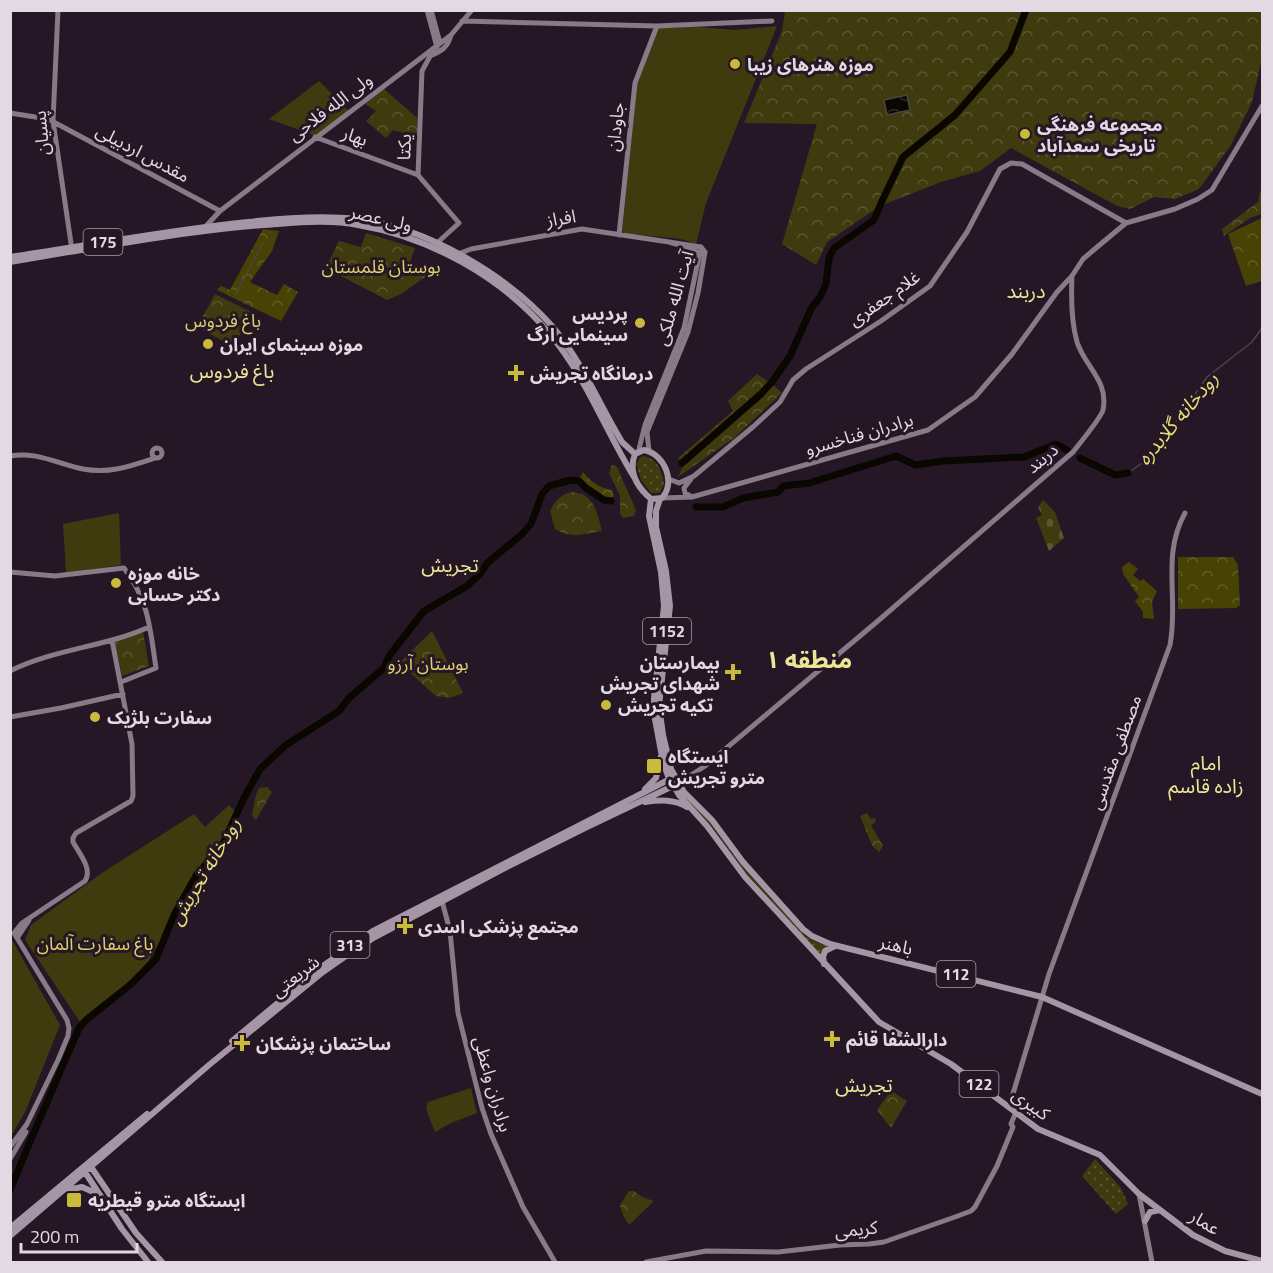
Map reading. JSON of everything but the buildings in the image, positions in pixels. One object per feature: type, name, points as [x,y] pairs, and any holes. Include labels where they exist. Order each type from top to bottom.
[{"type":"main road","name":"پسیان","points":[[58,10],[52,121],[72,252]]},
{"type":"main road","points":[[429,10],[438,45]]},
{"type":"main road","name":"ولی‌ الله فلاحی","points":[[206,229],[220,211],[450,36],[472,10]]},
{"type":"main road","points":[[462,21],[657,26],[772,21]]},
{"type":"main road","name":"جاودان","points":[[620,235],[635,83],[657,26]]},
{"type":"main road","points":[[430,56],[447,46],[450,36]]},
{"type":"main road","name":"یکتا","points":[[437,243],[459,224],[418,175],[422,71],[438,45]]},
{"type":"main road","points":[[414,62],[422,71]]},
{"type":"main road","points":[[1072,276],[1083,259],[1126,223],[1174,209],[1212,190],[1263,106]]},
{"type":"main road","name":"مقدس اردبیلی","points":[[12,115],[52,121],[220,211]]},
{"type":"main road","points":[[56,143],[59,132],[70,131]]},
{"type":"main road","points":[[323,131],[324,141]]},
{"type":"main road","name":"بهار","points":[[315,137],[418,175]]},
{"type":"main road","name":"غلام جعفری","points":[[694,476],[780,402],[793,380],[806,369],[881,321],[930,286],[968,232],[994,177],[1004,166],[1017,162],[1022,164],[1126,223]]},
{"type":"main road","name":"ولی عصر","points":[[10,260],[206,229],[296,218],[357,219],[389,226],[437,243],[458,254],[517,293],[553,327],[578,362],[622,442],[636,453]]},
{"type":"main road","name":"ولی عصر","points":[[10,260],[206,229],[297,223],[357,224],[415,240],[454,258],[514,299],[549,332],[574,368],[634,477]]},
{"type":"main road","name":"افراز","points":[[458,254],[471,249],[582,229],[701,247]]},
{"type":"main road","name":"افراز","points":[[669,242],[690,248],[700,254]]},
{"type":"main road","name":"آیت الله ملکی","points":[[636,453],[684,328],[701,247]]},
{"type":"main road","name":"آیت الله ملکی","points":[[649,451],[647,432],[688,332],[698,293],[705,252],[701,247]]},
{"type":"main road","name":"برادران فناخسرو","points":[[661,499],[692,497],[928,430],[975,397],[1012,354],[1058,290],[1072,276]]},
{"type":"main road","name":"دربند","points":[[674,781],[691,776],[723,751],[1073,452],[1103,411],[1103,386],[1088,365],[1074,331],[1072,276]]},
{"type":"main road","points":[[1058,290],[1071,297]]},
{"type":"main road","points":[[10,456],[26,455],[46,458],[81,469],[96,471],[127,467],[161,456],[162,450],[156,448],[139,463]]},
{"type":"main road","points":[[152,451],[155,458]]},
{"type":"main road","points":[[649,451],[660,459],[669,479],[667,491],[661,499],[651,499],[640,489],[634,477],[632,464],[636,453],[649,451]]},
{"type":"main road","points":[[669,479],[679,483],[694,476]]},
{"type":"main road","points":[[692,497],[684,489],[694,476]]},
{"type":"main road","name":"1152","points":[[651,499],[649,516],[664,596],[654,698],[654,714],[661,753]]},
{"type":"main road","name":"1152","points":[[661,499],[656,511],[656,527],[666,571],[670,606],[659,706],[674,781]]},
{"type":"main road","name":"مصطفی مقدسی","points":[[1009,1107],[1070,913],[1170,645],[1173,603],[1171,555],[1176,532],[1185,513]]},
{"type":"main road","points":[[10,572],[55,576],[124,568],[139,590],[148,614],[156,668],[121,682]]},
{"type":"main road","points":[[10,670],[38,658],[112,640],[149,627]]},
{"type":"main road","points":[[16,934],[22,923],[87,878],[88,870],[73,842],[74,835],[133,798],[133,750],[112,640]]},
{"type":"main road","points":[[10,717],[123,694]]},
{"type":"main road","points":[[661,753],[664,764],[692,810],[746,877],[825,964]]},
{"type":"main road","points":[[638,794],[651,785],[656,778],[661,753]]},
{"type":"main road","name":"شریعتی","points":[[10,1228],[87,1168],[323,969],[373,931],[638,794],[674,781]]},
{"type":"main road","name":"شریعتی","points":[[323,969],[375,937],[442,901],[569,835],[650,798],[674,781]]},
{"type":"main road","name":"باهنر","points":[[674,781],[712,820],[743,862],[803,929],[819,939],[842,947],[1042,997],[1263,1094]]},
{"type":"main road","points":[[647,790],[653,792],[650,798]]},
{"type":"main road","points":[[638,803],[666,800],[681,803],[692,810]]},
{"type":"main road","name":"برادران واعظی","points":[[442,901],[450,931],[458,1013],[482,1108],[523,1207],[555,1263]]},
{"type":"main road","points":[[10,1147],[27,1124],[37,1104],[58,1060],[69,1028],[67,1020],[16,934]]},
{"type":"main road","points":[[12,1161],[45,1095],[72,1031],[70,1020],[16,934]]},
{"type":"main road","points":[[825,964],[823,957],[825,951],[832,947],[842,947]]},
{"type":"main road","name":"کبیری","points":[[825,964],[879,1022],[951,1064],[1044,1132],[1100,1155],[1139,1194]]},
{"type":"main road","name":"کریمی","points":[[646,1263],[706,1251],[778,1252],[869,1244],[894,1238],[971,1211],[984,1192],[1013,1127],[1011,1124],[1018,1113]]},
{"type":"main road","points":[[87,1168],[122,1229],[148,1263]]},
{"type":"main road","points":[[87,1168],[136,1233],[162,1263]]},
{"type":"main road","name":"شریعتی","points":[[10,1236],[64,1191],[87,1168]]},
{"type":"main road","points":[[64,1191],[82,1187],[102,1196]]},
{"type":"main road","points":[[1139,1194],[1152,1263]]},
{"type":"main road","name":"عمار","points":[[1139,1194],[1180,1226],[1210,1245],[1263,1260]]},
{"type":"main road","points":[[1145,1221],[1150,1212],[1160,1210]]},
{"type":"green space","name":"مجموعه فرهنگی تاریخی سعدآباد","points":[[785,11],[1262,11],[1262,58],[1252,102],[1231,145],[1199,189],[1175,199],[1154,197],[1130,209],[1117,206],[1011,148],[980,171],[941,182],[880,206],[827,242],[816,265],[782,244],[817,124],[744,123],[782,31]]},
{"type":"green space","points":[[777,26],[706,203],[696,244],[681,239],[622,233],[637,84],[659,28],[700,27],[735,30]]},
{"type":"green space","points":[[319,81],[349,111],[316,136],[269,119]]},
{"type":"green space","points":[[384,89],[417,118],[417,137],[393,130],[386,138],[366,121],[376,111],[365,104]]},
{"type":"green space","points":[[1260,191],[1262,191],[1262,214],[1250,218],[1224,236],[1222,229],[1258,202]]},
{"type":"green space","points":[[1262,218],[1262,281],[1246,286],[1228,234]]},
{"type":"green space","points":[[263,229],[279,231],[272,251],[250,282],[277,295],[284,284],[298,292],[281,321],[217,290],[221,286],[230,290]]},
{"type":"green space","name":"بوستان قلمستان","points":[[366,233],[415,248],[408,267],[428,275],[401,294],[387,300],[326,268],[339,241],[361,247]]},
{"type":"green space","name":"باغ فردوس","points":[[215,294],[251,312],[234,347],[197,327]]},
{"type":"green space","points":[[757,374],[769,382],[761,392],[681,461],[678,458],[733,411],[728,401]]},
{"type":"green space","points":[[773,385],[782,393],[734,438],[678,477],[684,464]]},
{"type":"green space","points":[[642,456],[655,462],[662,474],[664,484],[660,493],[651,493],[641,480],[636,464]]},
{"type":"green space","points":[[612,465],[617,467],[636,510],[634,516],[623,518],[620,514],[620,496],[609,473]]},
{"type":"green space","points":[[583,472],[596,484],[612,490],[614,497],[611,497],[611,500],[607,499],[590,489],[579,480]]},
{"type":"green space","points":[[571,492],[585,496],[594,505],[602,531],[572,535],[555,529],[550,511],[558,499]]},
{"type":"green space","points":[[1043,500],[1055,512],[1064,538],[1049,551],[1036,518],[1042,515],[1038,507]]},
{"type":"green space","points":[[119,513],[121,565],[66,573],[63,524]]},
{"type":"green space","points":[[1178,557],[1233,557],[1238,565],[1240,605],[1236,608],[1178,609]]},
{"type":"green space","points":[[1129,562],[1138,569],[1133,575],[1140,581],[1143,579],[1157,591],[1152,602],[1154,619],[1143,618],[1143,612],[1135,601],[1139,597],[1123,574],[1122,567]]},
{"type":"green space","name":"بوستان آرزو","points":[[432,631],[463,693],[450,698],[436,696],[399,663]]},
{"type":"green space","points":[[143,632],[149,666],[122,676],[115,642]]},
{"type":"green space","points":[[267,787],[272,792],[256,820],[252,815],[256,795],[259,788]]},
{"type":"green space","points":[[683,793],[707,818],[769,896],[803,933],[811,940],[828,946],[821,957],[748,875],[711,825],[682,795]]},
{"type":"green space","name":"باغ سفارت آلمان","points":[[229,805],[235,811],[221,845],[193,876],[146,964],[137,975],[80,1022],[25,940],[31,925],[102,873],[194,814],[205,827]]},
{"type":"green space","points":[[867,813],[871,819],[875,818],[876,822],[871,825],[883,846],[879,852],[872,845],[860,816]]},
{"type":"green space","points":[[11,938],[60,1025],[25,1112],[11,1136]]},
{"type":"green space","points":[[471,1088],[477,1113],[435,1132],[426,1109],[428,1102]]},
{"type":"green space","points":[[891,1091],[907,1101],[891,1128],[877,1110]]},
{"type":"green space","points":[[1095,1159],[1121,1188],[1128,1204],[1116,1214],[1082,1176]]},
{"type":"green space","points":[[629,1191],[634,1191],[654,1201],[629,1225],[620,1205]]},
{"type":"water","points":[[907,95],[910,110],[887,115],[884,100]]},
{"type":"waterway","name":"رودخانه تجریش","points":[[682,463],[772,382],[790,356],[812,307],[820,297],[826,284],[829,258],[834,248],[874,220],[903,157],[955,115],[1010,52],[1026,10]]},
{"type":"waterway","points":[[235,295],[263,243]]},
{"type":"waterway","name":"رودخانه گلابدره","points":[[1128,473],[1145,461],[1163,441],[1207,377],[1252,342],[1262,328]]},
{"type":"waterway","name":"رودخانه گلابدره","points":[[696,507],[723,507],[743,498],[778,492],[783,486],[809,483],[896,456],[915,465],[943,461],[1024,457],[1056,444],[1067,450]]},
{"type":"waterway","name":"رودخانه گلابدره","points":[[1080,458],[1115,475],[1128,473]]},
{"type":"waterway","name":"رودخانه تجریش","points":[[10,1190],[79,1028],[130,985],[156,959],[174,915],[197,874],[221,848],[260,769],[286,745],[339,711],[349,698],[384,668],[389,656],[424,611],[467,586],[481,573],[487,563],[521,535],[531,524],[542,494],[549,486],[571,480],[579,481],[604,500],[611,501]]},
{"type":"place","name":"موزه هنرهای زیبا","points":[[735,64]]},
{"type":"place","name":"مجموعه فرهنگی تاریخی سعدآباد","points":[[1025,134]]},
{"type":"place","name":"پردیس سینمایی ارگ","points":[[640,323]]},
{"type":"place","name":"موزه سینمای ایران","points":[[208,344]]},
{"type":"place","name":"درمانگاه تجریش","points":[[516,373]]},
{"type":"place","name":"خانه موزه دکتر حسابی","points":[[116,583]]},
{"type":"place","name":"بیمارستان شهدای تجریش","points":[[733,672]]},
{"type":"place","name":"تکیه تجریش","points":[[606,705]]},
{"type":"place","name":"سفارت بلژیک","points":[[95,717]]},
{"type":"place","name":"ایستگاه مترو تجریش","points":[[654,766]]},
{"type":"place","name":"مجتمع پزشکی اسدی","points":[[405,926]]},
{"type":"place","name":"دارالشفا قائم","points":[[832,1039]]},
{"type":"place","name":"ساختمان پزشکان","points":[[242,1043]]},
{"type":"place","name":"ایستگاه مترو قیطریه","points":[[74,1200]]},
{"type":"district","name":"دربند","points":[[1026,290]]},
{"type":"district","name":"باغ فردوس","points":[[232,370]]},
{"type":"district","name":"تجریش","points":[[450,564]]},
{"type":"district","name":"منطقه ۱","points":[[809,659]]},
{"type":"district","name":"امام زاده قاسم","points":[[1206,774]]},
{"type":"district","name":"تجریش","points":[[864,1084]]}]
